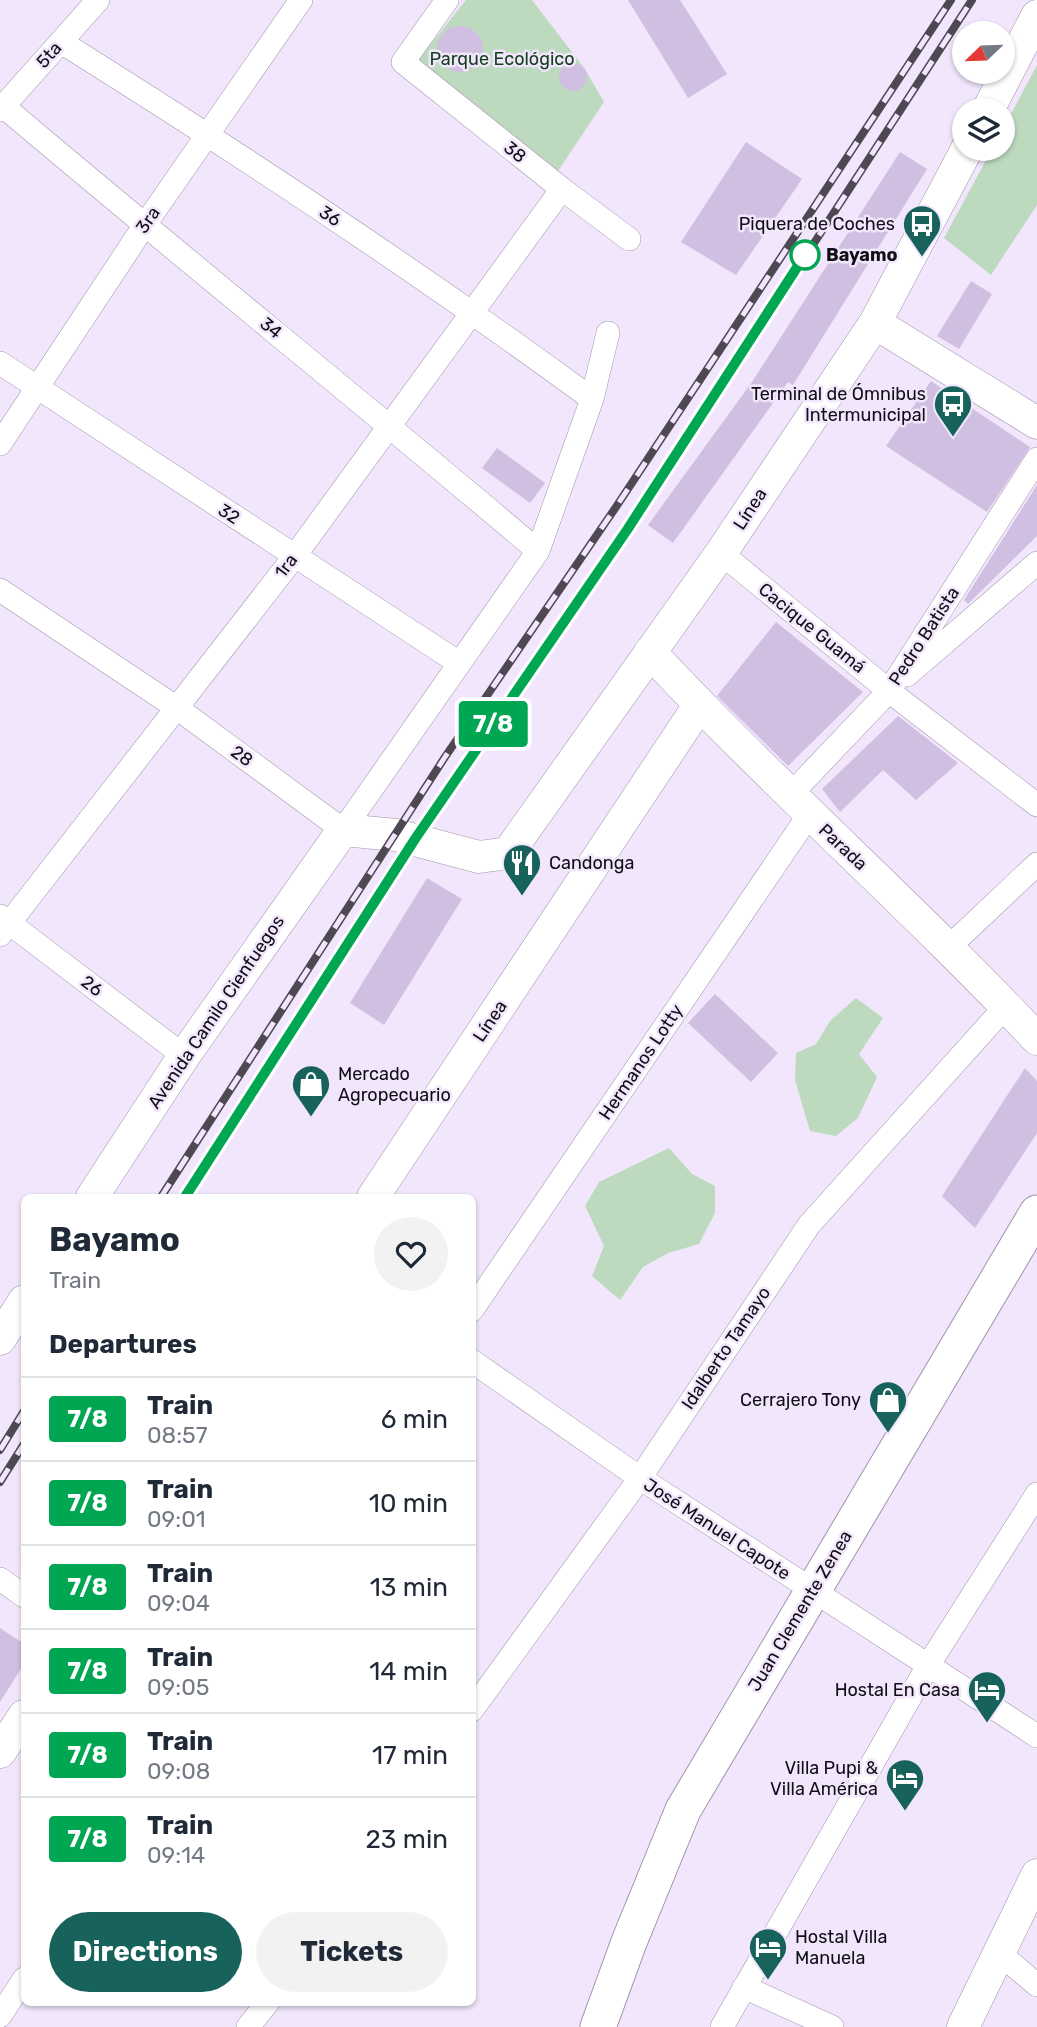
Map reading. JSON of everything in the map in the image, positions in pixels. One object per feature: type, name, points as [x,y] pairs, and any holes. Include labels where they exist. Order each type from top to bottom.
[{"type":"main road","points":[[994,98],[1037,16]]},
{"type":"main road","name":"Línea","points":[[343,830],[396,835],[479,857],[508,853],[721,554],[875,323],[961,161]]},
{"type":"main road","points":[[875,323],[1037,423]]},
{"type":"main road","name":"Parada","points":[[650,652],[799,805],[949,947],[1037,1040]]},
{"type":"main road","name":"Línea","points":[[375,1194],[700,704]]},
{"type":"main road","name":"Avenida Camilo Cienfuegos","points":[[94,1194],[184,1056],[343,830]]},
{"type":"main road","name":"Juan Clemente Zenea","points":[[598,2027],[629,1942],[683,1810],[1037,1213]]},
{"type":"main road","points":[[0,1339],[21,1306]]},
{"type":"main road","points":[[0,1752],[21,1720]]},
{"type":"main road","points":[[963,2027],[1037,1875]]},
{"type":"street","name":"5ta","points":[[2,108],[98,0]]},
{"type":"street","name":"3ra","points":[[0,444],[144,226],[301,0]]},
{"type":"street","name":"38","points":[[447,0],[403,62],[629,239]]},
{"type":"street","name":"36","points":[[61,42],[209,134],[474,313],[592,399]]},
{"type":"street","name":"34","points":[[2,108],[390,425],[538,551]]},
{"type":"street","name":"1ra","points":[[3,925],[294,557],[562,189]]},
{"type":"street","points":[[343,830],[538,551],[592,399],[608,333]]},
{"type":"street","name":"32","points":[[0,363],[459,663]]},
{"type":"street","name":"Pedro Batista","points":[[799,805],[889,691],[1037,459]]},
{"type":"street","name":"Cacique Guamá","points":[[721,554],[889,691],[1037,805]]},
{"type":"street","points":[[889,691],[1037,563]]},
{"type":"street","name":"28","points":[[0,590],[177,708],[343,830]]},
{"type":"street","name":"Hermanos Lotty","points":[[476,1304],[799,805]]},
{"type":"street","points":[[949,947],[1037,864]]},
{"type":"street","name":"26","points":[[3,925],[184,1056]]},
{"type":"street","name":"Idalberto Tamayo","points":[[476,1704],[640,1478],[809,1225],[1006,1006]]},
{"type":"street","name":"José Manuel Capote","points":[[476,1364],[640,1478],[1037,1736]]},
{"type":"street","points":[[722,2027],[929,1664],[1037,1494]]},
{"type":"street","points":[[0,1579],[21,1594]]},
{"type":"street","points":[[999,1953],[1037,1985]]},
{"type":"street","points":[[0,2016],[21,1984]]},
{"type":"street","points":[[744,1987],[832,2027]]},
{"type":"street","points":[[248,2027],[265,2006]]},
{"type":"green space","name":"Parque Ecológico","points":[[466,0],[532,0],[585,69],[604,102],[554,177],[414,65]]},
{"type":"green space","points":[[1037,65],[1037,205],[991,275],[944,238],[986,161],[1015,161],[1015,106]]},
{"type":"green space","points":[[856,998],[883,1018],[859,1054],[877,1077],[858,1118],[836,1136],[810,1131],[795,1080],[796,1053],[816,1044],[830,1021]]},
{"type":"green space","points":[[669,1148],[692,1174],[715,1186],[715,1213],[699,1244],[668,1253],[643,1267],[620,1300],[592,1276],[604,1246],[585,1206],[599,1182]]},
{"type":"building","points":[[628,0],[680,0],[727,74],[688,98]]},
{"type":"building","points":[[460,26],[476,33],[483,49],[476,65],[460,72],[444,65],[437,49],[444,33]]},
{"type":"building","points":[[573,63],[583,67],[587,77],[583,87],[573,91],[563,87],[559,77],[563,67]]},
{"type":"building","points":[[746,142],[802,179],[736,275],[681,242]]},
{"type":"building","points":[[900,152],[927,169],[793,385],[788,382],[673,543],[648,525],[752,382]]},
{"type":"building","points":[[971,281],[992,294],[959,349],[937,336]]},
{"type":"building","points":[[931,381],[1030,447],[987,512],[886,446]]},
{"type":"building","points":[[497,448],[545,483],[530,503],[482,468]]},
{"type":"building","points":[[1037,485],[1037,536],[968,604],[964,600]]},
{"type":"building","points":[[776,622],[863,692],[788,766],[717,696]]},
{"type":"building","points":[[898,716],[958,763],[916,800],[883,770],[840,812],[822,789]]},
{"type":"building","points":[[427,878],[462,899],[384,1025],[350,1003]]},
{"type":"building","points":[[715,994],[778,1053],[751,1082],[688,1023]]},
{"type":"building","points":[[1025,1068],[1037,1081],[1037,1133],[975,1228],[942,1196]]},
{"type":"building","points":[[0,1628],[21,1642],[21,1669],[0,1702]]},
{"type":"railway","points":[[163,1194],[445,757],[616,507],[951,0]]},
{"type":"railway","points":[[187,1194],[415,839],[627,531],[972,0]]},
{"type":"railway","points":[[0,1450],[21,1416]]},
{"type":"railway","points":[[0,1482],[21,1449]]},
{"type":"train","name":"7/8","points":[[187,1194],[415,839],[627,530],[805,255]]},
{"type":"place","name":"Bayamo","points":[[805,255]]},
{"type":"place","name":"Piquera de Coches","points":[[922,258]]},
{"type":"place","name":"Terminal de Ómnibus Intermunicipal","points":[[953,438]]},
{"type":"place","name":"Candonga","points":[[522,897]]},
{"type":"place","name":"Mercado Agropecuario","points":[[311,1118]]},
{"type":"place","name":"Cerrajero Tony","points":[[888,1434]]},
{"type":"place","name":"Hostal En Casa","points":[[987,1724]]},
{"type":"place","name":"Villa Pupi & Villa América","points":[[905,1812]]},
{"type":"place","name":"Hostal Villa Manuela","points":[[768,1981]]}]
